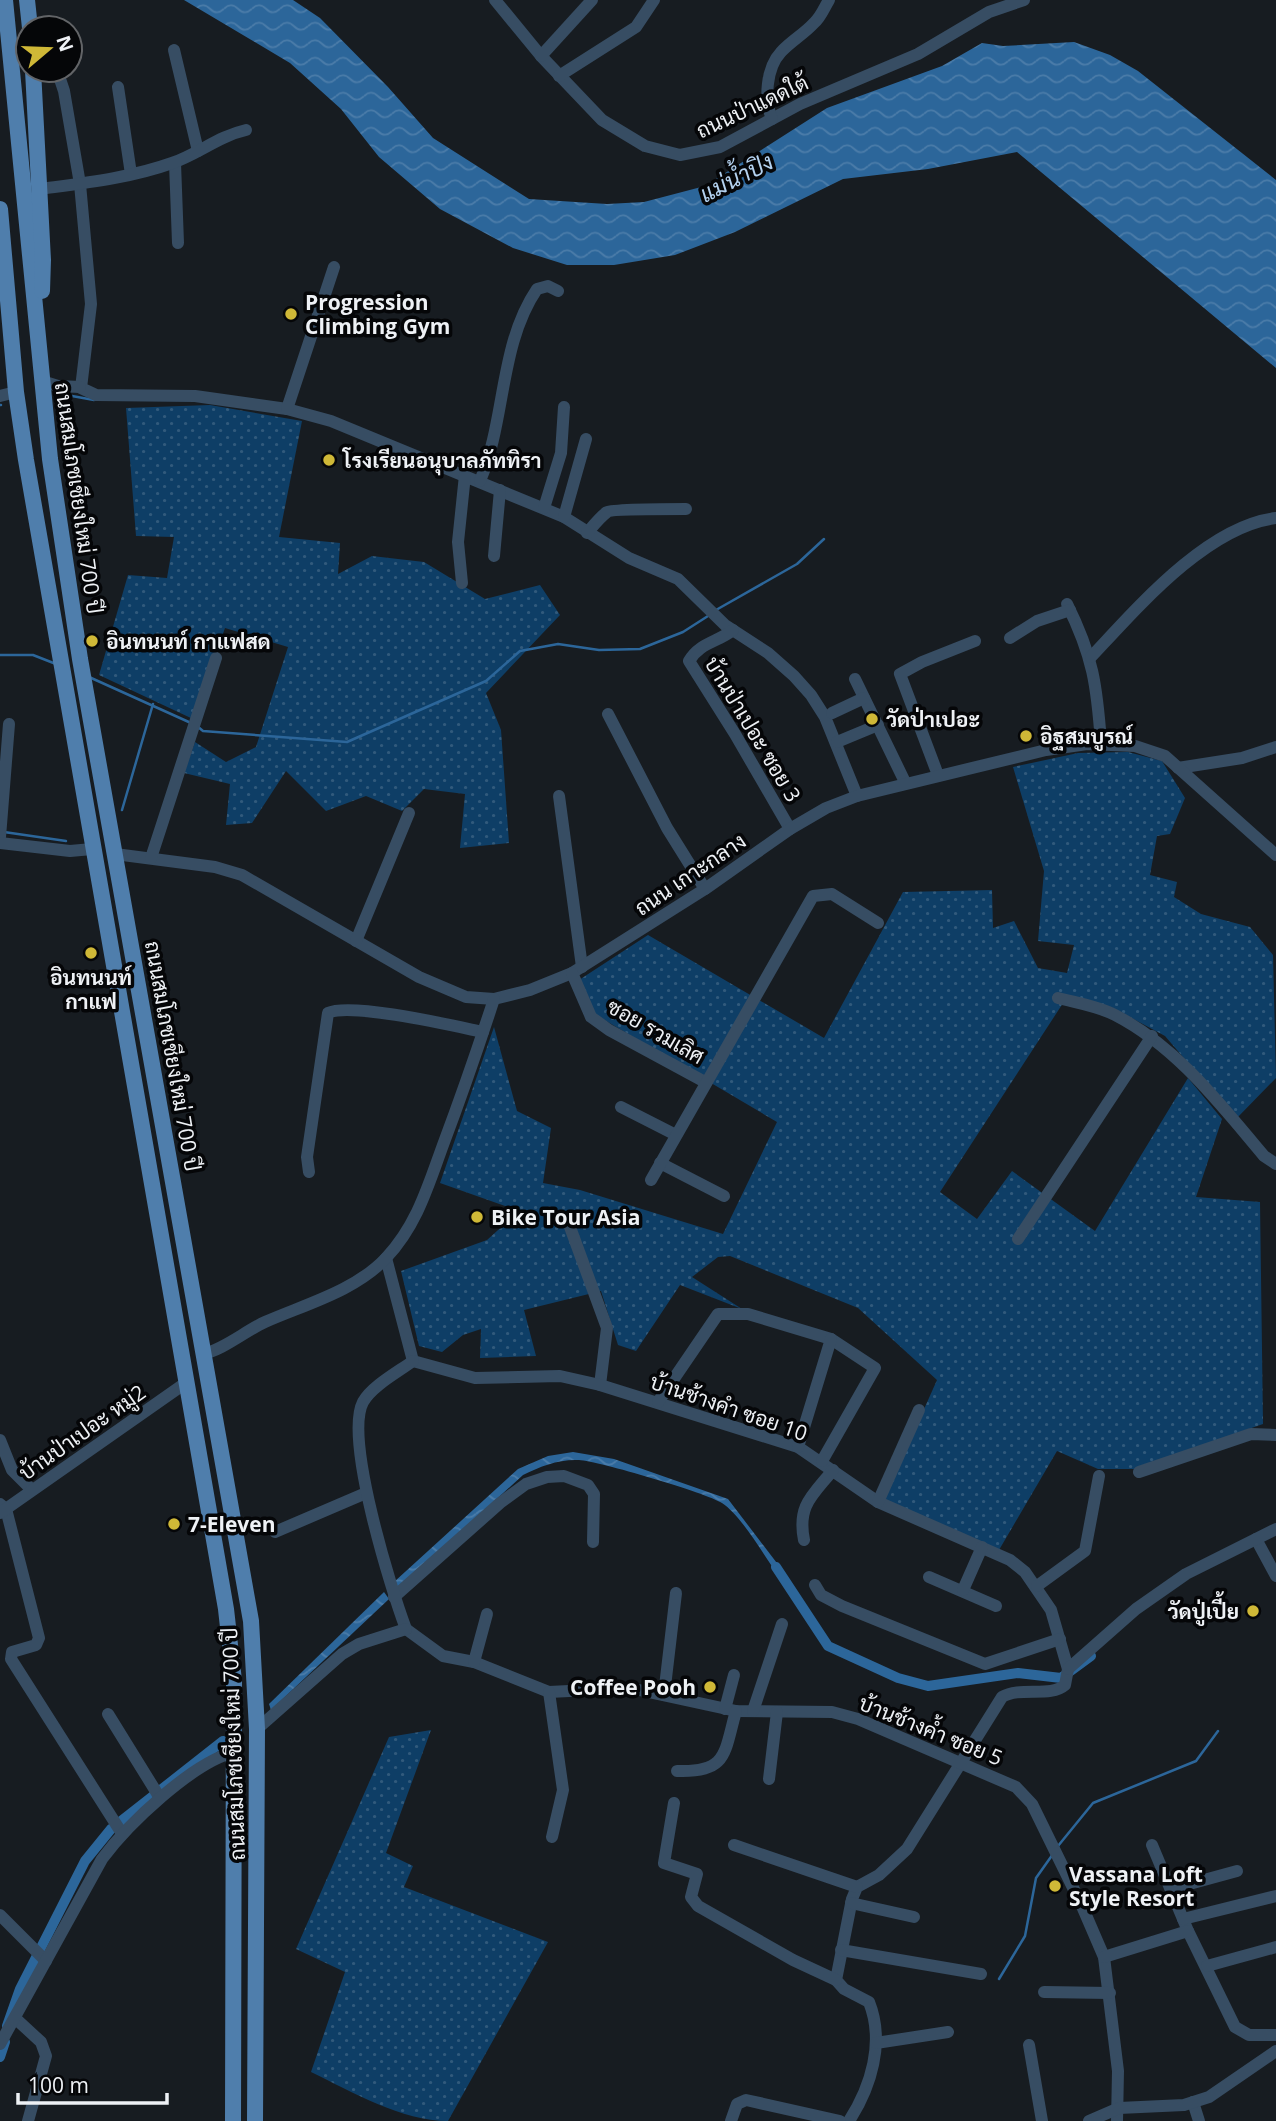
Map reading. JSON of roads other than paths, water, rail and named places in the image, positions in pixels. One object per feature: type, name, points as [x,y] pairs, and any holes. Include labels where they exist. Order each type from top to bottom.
[{"type":"main road","name":"ถนนสมโภชเชียงใหม่ 700 ปี","points":[[5,0],[50,459],[80,659],[251,1620],[257,1729],[255,2121]]},
{"type":"main road","points":[[34,84],[43,260],[39,353]]},
{"type":"main road","name":"ถนนสมโภชเชียงใหม่ 700 ปี","points":[[0,209],[13,357],[8,394],[58,654],[226,1609],[234,1681],[233,2121]]},
{"type":"main road","points":[[0,313],[13,357]]},
{"type":"street","name":"ถนนป่าแดดใต้","points":[[496,0],[559,76],[616,130],[665,153],[692,155],[711,150],[822,94],[891,67],[989,12],[1024,0]]},
{"type":"street","points":[[541,56],[592,0]]},
{"type":"street","points":[[559,76],[636,27],[654,0]]},
{"type":"street","points":[[772,120],[767,109],[774,63],[780,53],[817,21],[829,0]]},
{"type":"street","points":[[174,50],[198,151]]},
{"type":"street","points":[[61,84],[80,184],[91,304],[80,387]]},
{"type":"street","points":[[118,87],[131,174]]},
{"type":"street","points":[[40,189],[80,184],[175,163],[223,137],[246,131]]},
{"type":"street","points":[[175,163],[178,243]]},
{"type":"street","points":[[287,409],[334,267]]},
{"type":"street","points":[[480,481],[490,454],[508,365],[531,297],[542,286],[558,291]]},
{"type":"street","points":[[42,381],[50,385],[80,387],[96,395],[195,396],[287,409],[331,421],[564,517],[629,558],[678,579],[710,611],[768,653],[794,676],[811,695],[837,742],[857,796]]},
{"type":"street","points":[[544,508],[561,453],[564,407]]},
{"type":"street","points":[[564,517],[586,439]]},
{"type":"street","points":[[462,583],[458,542],[465,475]]},
{"type":"street","points":[[494,556],[500,490]]},
{"type":"street","points":[[587,533],[607,511],[615,509],[635,512],[686,509]]},
{"type":"street","points":[[1091,656],[1130,614],[1182,568],[1230,533],[1255,521],[1276,518]]},
{"type":"street","points":[[1010,638],[1037,621],[1069,607],[1091,656],[1101,743]]},
{"type":"street","name":"บ้านป่าเปอะ ซอย 3","points":[[733,630],[723,638],[701,646],[689,661],[736,734],[790,829]]},
{"type":"street","points":[[938,775],[900,674],[922,662],[975,641]]},
{"type":"street","points":[[151,858],[216,658]]},
{"type":"street","points":[[855,679],[905,782]]},
{"type":"street","points":[[832,713],[864,698]]},
{"type":"street","points":[[608,715],[667,828],[705,890]]},
{"type":"street","points":[[0,837],[9,724]]},
{"type":"street","points":[[837,742],[878,725]]},
{"type":"street","name":"ถนน เกาะกลาง","points":[[115,854],[215,867],[242,875],[444,988],[466,997],[494,999],[530,990],[577,970],[705,890],[790,829],[826,808],[905,782],[1046,750],[1101,743],[1150,749],[1165,756],[1276,855]]},
{"type":"street","points":[[1178,768],[1242,758],[1276,747]]},
{"type":"street","points":[[1196,784],[1209,763]]},
{"type":"street","name":"ซอย รวมเลิศ","points":[[559,796],[577,970],[591,1017],[609,1030],[705,1082]]},
{"type":"street","points":[[356,941],[409,813]]},
{"type":"street","points":[[0,843],[70,851],[92,849]]},
{"type":"street","points":[[651,1180],[813,896],[832,894],[878,923]]},
{"type":"street","points":[[1058,998],[1114,1015],[1152,1037],[1195,1076],[1264,1156],[1276,1164]]},
{"type":"street","points":[[205,1353],[222,1348],[230,1339],[318,1301],[360,1279],[386,1258],[422,1206],[494,999]]},
{"type":"street","points":[[309,1172],[307,1157],[328,1013],[336,1009],[424,1020],[483,1032]]},
{"type":"street","points":[[1017,1239],[1152,1037]]},
{"type":"street","points":[[621,1107],[676,1135]]},
{"type":"street","points":[[660,1163],[724,1196]]},
{"type":"street","points":[[570,1227],[607,1328],[600,1385]]},
{"type":"street","points":[[257,1729],[342,1654],[359,1644],[406,1629],[394,1597],[366,1493],[359,1423],[363,1401],[413,1361],[386,1258]]},
{"type":"street","points":[[658,1402],[718,1314],[748,1314],[831,1339],[875,1368],[822,1461]]},
{"type":"street","points":[[798,1447],[831,1339]]},
{"type":"street","name":"บ้านช้างคำ ซอย 10","points":[[413,1361],[475,1378],[560,1376],[658,1402],[798,1447],[878,1502],[1010,1560],[1037,1586],[1051,1610],[1067,1674]]},
{"type":"street","name":"บ้านป่าเปอะ หมู่2","points":[[2,1509],[187,1382]]},
{"type":"street","points":[[878,1502],[919,1410]]},
{"type":"street","points":[[1139,1472],[1242,1436],[1270,1433],[1276,1435]]},
{"type":"street","points":[[0,1440],[12,1470],[32,1490]]},
{"type":"street","points":[[804,1540],[800,1519],[803,1507],[833,1469]]},
{"type":"street","points":[[394,1597],[500,1503],[526,1483],[547,1477],[564,1476],[588,1485],[594,1494],[593,1542]]},
{"type":"street","points":[[1037,1586],[1085,1551],[1099,1476]]},
{"type":"street","points":[[275,1532],[366,1493]]},
{"type":"street","points":[[2,1509],[39,1637],[36,1645],[12,1652],[11,1659],[121,1832]]},
{"type":"street","points":[[836,1980],[851,1903],[857,1887],[879,1875],[907,1849],[1002,1697],[1014,1691],[1061,1689],[1067,1674],[1136,1609],[1176,1581],[1258,1542],[1276,1529]]},
{"type":"street","points":[[1258,1542],[1276,1576]]},
{"type":"street","points":[[964,1590],[982,1547]]},
{"type":"street","points":[[929,1577],[996,1606]]},
{"type":"street","points":[[815,1585],[821,1595],[842,1606],[985,1664],[1059,1639]]},
{"type":"street","points":[[664,1695],[676,1592]]},
{"type":"street","points":[[474,1662],[487,1614]]},
{"type":"street","points":[[753,1712],[782,1624]]},
{"type":"street","name":"บ้านช้างค้ำ ซอย 5","points":[[406,1629],[443,1656],[474,1662],[549,1692],[630,1688],[730,1710],[832,1712],[858,1719],[1002,1779],[1026,1794],[1082,1906],[1104,1957],[1110,1993],[1118,2115]]},
{"type":"street","points":[[677,1771],[702,1772],[713,1767],[723,1754],[734,1675]]},
{"type":"street","points":[[549,1692],[563,1790],[552,1837]]},
{"type":"street","points":[[769,1779],[777,1712]]},
{"type":"street","points":[[108,1714],[160,1798]]},
{"type":"street","points":[[0,2044],[102,1859],[121,1832],[160,1798],[214,1761],[234,1752]]},
{"type":"street","points":[[674,1803],[664,1863],[696,1874],[691,1897],[698,1906],[793,1960],[836,1980],[844,1989],[869,2002],[877,2025],[872,2070],[858,2110],[849,2121]]},
{"type":"street","points":[[1152,1845],[1185,1925],[1235,2027],[1249,2035],[1276,2035]]},
{"type":"street","points":[[734,1846],[857,1887]]},
{"type":"street","points":[[1171,1889],[1237,1871]]},
{"type":"street","points":[[1104,1957],[1185,1925],[1276,1896]]},
{"type":"street","points":[[851,1903],[914,1917]]},
{"type":"street","points":[[0,1915],[46,1961]]},
{"type":"street","points":[[1207,1966],[1276,1947]]},
{"type":"street","points":[[841,1950],[981,1974]]},
{"type":"street","points":[[1044,1992],[1110,1993]]},
{"type":"street","points":[[16,2018],[40,2042],[46,2056],[28,2121]]},
{"type":"street","points":[[876,2043],[948,2032]]},
{"type":"street","points":[[1029,2045],[1042,2121]]},
{"type":"street","points":[[1088,2121],[1209,2097],[1276,2051]]},
{"type":"street","points":[[731,2121],[737,2104],[746,2099],[840,2121]]},
{"type":"street","points":[[1193,2102],[1199,2121]]},
{"type":"water","name":"แม่น้ำปิง","points":[[184,0],[293,0],[320,18],[388,87],[433,138],[529,199],[607,204],[644,202],[705,186],[827,108],[942,66],[982,43],[1003,46],[1074,42],[1110,55],[1138,71],[1276,180],[1276,368],[1017,152],[928,169],[843,179],[735,232],[675,255],[614,265],[567,265],[513,248],[440,209],[379,157],[341,109],[290,63]]},
{"type":"water","points":[[573,1452],[614,1459],[728,1499],[786,1575],[781,1579],[746,1528],[722,1503],[629,1471],[572,1460],[550,1464],[523,1475],[397,1590],[394,1582],[518,1469],[548,1456]]},
{"type":"water","points":[[384,1592],[389,1599],[271,1710],[269,1704]]},
{"type":"waterway","points":[[61,394],[94,400]]},
{"type":"waterway","points":[[716,610],[797,564],[824,539]]},
{"type":"waterway","points":[[197,726],[203,731],[347,742],[486,681],[520,651],[558,644],[599,650],[640,649],[683,632],[708,616]]},
{"type":"waterway","points":[[0,655],[33,655],[56,664]]},
{"type":"waterway","points":[[89,677],[191,723]]},
{"type":"waterway","points":[[122,810],[153,704]]},
{"type":"waterway","points":[[4,832],[66,841]]},
{"type":"waterway","points":[[776,1567],[828,1646],[898,1678],[928,1686],[1018,1673],[1061,1678],[1091,1656]]},
{"type":"waterway","points":[[1058,1846],[1093,1803],[1196,1761],[1218,1731]]},
{"type":"waterway","points":[[7,2026],[20,1989],[85,1861],[111,1829],[223,1741]]},
{"type":"waterway","points":[[999,1979],[1025,1936],[1036,1878],[1053,1854]]},
{"type":"waterway","points":[[0,2057],[5,2042]]},
{"type":"place","name":"Progression Climbing Gym","points":[[291,314]]},
{"type":"place","name":"โรงเรียนอนุบาลภัททิรา","points":[[329,460]]},
{"type":"place","name":"อินทนนท์ กาแฟสด","points":[[92,641]]},
{"type":"place","name":"วัดป่าเปอะ","points":[[872,719]]},
{"type":"place","name":"อิฐสมบูรณ์","points":[[1026,736]]},
{"type":"place","name":"อินทนนท์ กาแฟ","points":[[91,953]]},
{"type":"place","name":"Bike Tour Asia","points":[[477,1217]]},
{"type":"place","name":"7-Eleven","points":[[174,1524]]},
{"type":"place","name":"วัดปู่เปี้ย","points":[[1253,1611]]},
{"type":"place","name":"Coffee Pooh","points":[[710,1687]]},
{"type":"place","name":"Vassana Loft Style Resort","points":[[1055,1886]]}]
